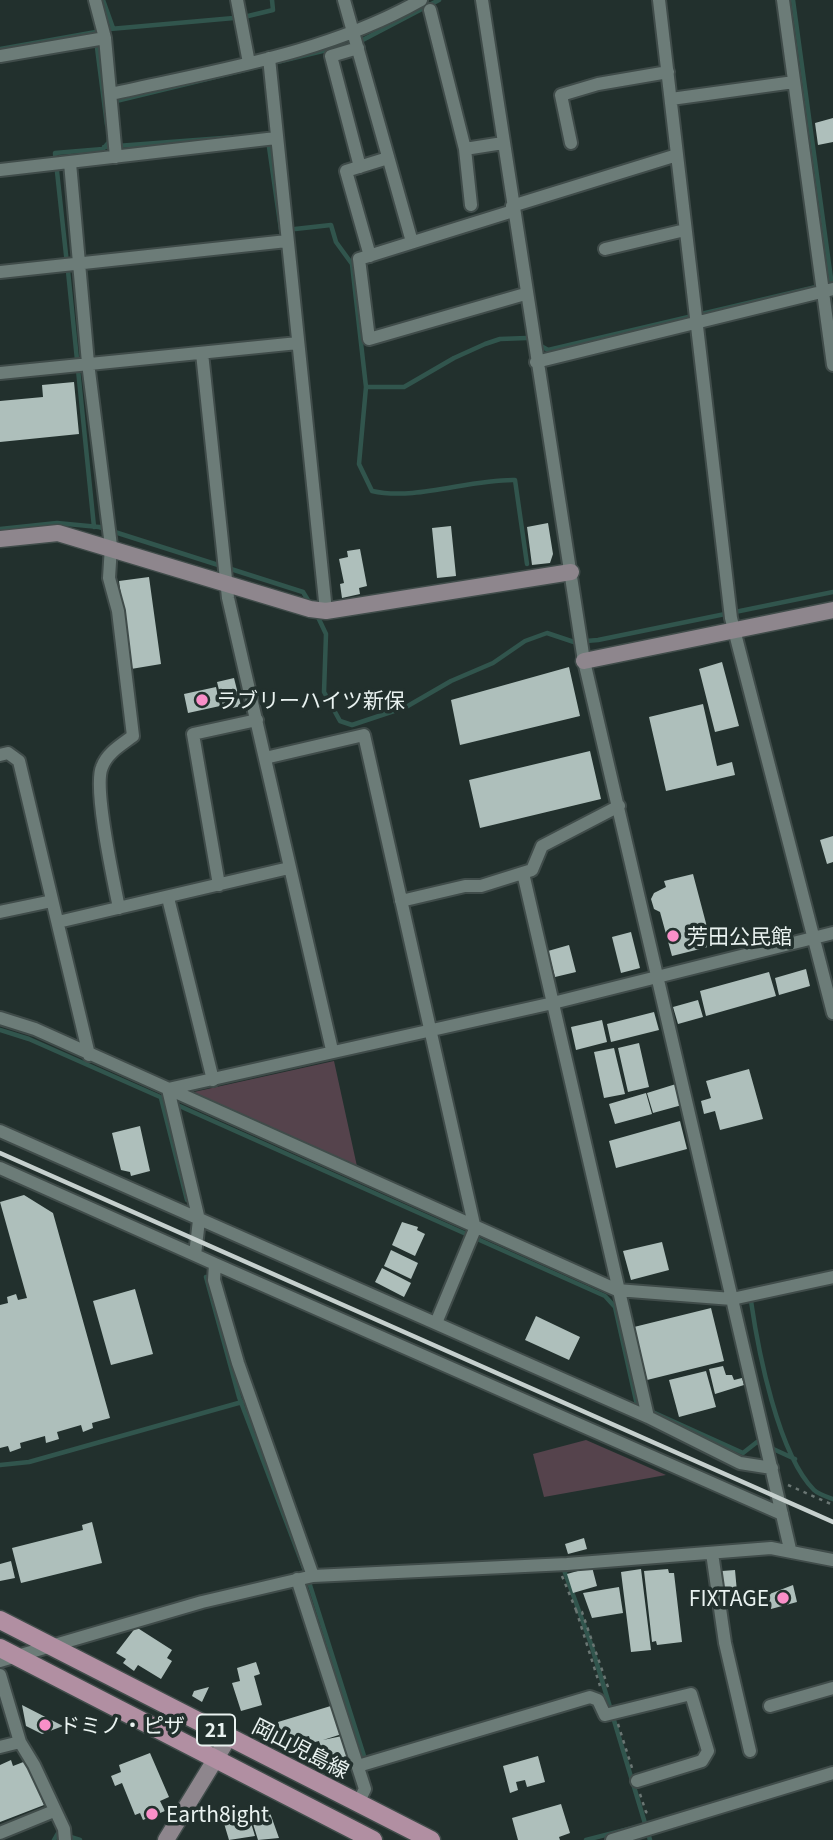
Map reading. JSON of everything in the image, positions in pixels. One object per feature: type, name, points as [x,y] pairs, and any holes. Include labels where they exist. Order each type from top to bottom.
[{"type":"main road","name":"岡山児島線","points":[[0,1620],[431,1840]]},
{"type":"main road","name":"21","points":[[5,1655],[373,1840]]},
{"type":"street","points":[[94,0],[112,100],[116,151]]},
{"type":"street","points":[[237,0],[249,63]]},
{"type":"street","points":[[344,0],[412,242]]},
{"type":"street","points":[[482,0],[525,293],[582,648],[790,1549]]},
{"type":"street","points":[[659,0],[731,619],[833,1013]]},
{"type":"street","points":[[783,0],[826,288],[833,365]]},
{"type":"street","points":[[360,167],[331,56],[426,5],[465,149],[471,205]]},
{"type":"street","points":[[0,56],[99,39]]},
{"type":"street","points":[[112,100],[249,63],[269,64],[357,41]]},
{"type":"street","points":[[269,64],[270,139],[287,241],[298,342],[318,610]]},
{"type":"street","points":[[571,143],[561,95],[598,84],[668,72]]},
{"type":"street","points":[[671,99],[794,82]]},
{"type":"street","points":[[0,170],[61,163],[116,151],[270,139]]},
{"type":"street","points":[[465,149],[503,143]]},
{"type":"street","points":[[525,293],[369,339],[359,259],[677,155]]},
{"type":"street","points":[[370,256],[346,171],[388,158]]},
{"type":"street","points":[[61,163],[81,364],[110,536],[109,578],[118,611],[133,736],[113,750],[100,768],[104,833],[119,908]]},
{"type":"street","points":[[605,249],[685,230]]},
{"type":"street","points":[[0,272],[287,241]]},
{"type":"street","points":[[536,362],[695,318],[826,288]]},
{"type":"street","points":[[0,373],[298,342]]},
{"type":"street","points":[[202,353],[225,573],[289,868],[332,1050]]},
{"type":"street","points":[[0,540],[58,533],[110,536],[225,573],[318,610],[571,572]]},
{"type":"street","points":[[582,648],[731,619],[833,610]]},
{"type":"street","points":[[219,885],[193,734],[257,720]]},
{"type":"street","points":[[265,758],[363,735],[430,1030],[472,1234],[436,1323]]},
{"type":"street","points":[[0,755],[8,752],[19,761],[89,1055]]},
{"type":"street","points":[[401,901],[465,886],[481,886],[533,870],[542,846],[619,806]]},
{"type":"street","points":[[58,922],[289,868]]},
{"type":"street","points":[[523,873],[647,1412]]},
{"type":"street","points":[[168,898],[213,1080]]},
{"type":"street","points":[[0,912],[52,901]]},
{"type":"street","points":[[170,1098],[213,1080],[332,1050],[553,1003],[833,933]]},
{"type":"street","points":[[0,1018],[35,1029],[170,1098],[472,1234],[617,1290],[732,1299],[833,1277]]},
{"type":"street","points":[[170,1098],[199,1220],[195,1255]]},
{"type":"street","points":[[0,1131],[436,1323],[647,1412],[740,1463],[773,1473]]},
{"type":"street","points":[[0,1168],[782,1514]]},
{"type":"street","points":[[215,1264],[214,1280],[305,1578],[365,1789],[358,1803]]},
{"type":"street","points":[[5,1655],[48,1646],[202,1602],[305,1578],[790,1549],[833,1560]]},
{"type":"street","points":[[712,1553],[725,1643],[750,1751]]},
{"type":"street","points":[[0,1675],[20,1742],[34,1765],[64,1836]]},
{"type":"street","points":[[770,1706],[833,1688]]},
{"type":"street","points":[[358,1766],[590,1697],[598,1700],[605,1715],[691,1694],[708,1751],[702,1761],[637,1781]]},
{"type":"street","points":[[166,1840],[229,1737]]},
{"type":"street","points":[[0,1747],[20,1742]]},
{"type":"street","points":[[612,1840],[833,1773]]},
{"type":"street","points":[[0,1833],[54,1811]]},
{"type":"path","points":[[773,1473],[833,1504]]},
{"type":"path","points":[[559,1564],[578,1610],[601,1688],[598,1700]]},
{"type":"shaded area","points":[[334,1061],[358,1171],[194,1097],[194,1092]]},
{"type":"shaded area","points":[[586,1440],[666,1475],[544,1497],[533,1454]]},
{"type":"building","points":[[833,118],[833,142],[818,145],[815,123]]},
{"type":"building","points":[[74,382],[79,434],[0,442],[0,401],[43,397],[42,385]]},
{"type":"building","points":[[548,523],[553,554],[550,563],[532,565],[527,527]]},
{"type":"building","points":[[451,526],[456,576],[437,578],[432,528]]},
{"type":"building","points":[[360,549],[367,586],[359,588],[360,594],[342,598],[340,584],[344,583],[339,559],[348,557],[347,551]]},
{"type":"building","points":[[149,577],[161,664],[131,669],[119,581]]},
{"type":"building","points":[[722,662],[739,726],[715,732],[699,669]]},
{"type":"building","points":[[569,667],[580,716],[460,745],[451,700]]},
{"type":"building","name":"ラブリーハイツ新保","points":[[234,678],[241,706],[224,710],[217,682]]},
{"type":"building","name":"ラブリーハイツ新保","points":[[216,687],[220,706],[188,713],[184,694]]},
{"type":"building","points":[[703,704],[717,766],[732,762],[735,775],[666,791],[649,717]]},
{"type":"building","points":[[590,751],[601,799],[480,828],[469,780]]},
{"type":"building","points":[[833,836],[833,862],[827,864],[820,840]]},
{"type":"building","points":[[693,874],[712,946],[672,956],[660,912],[654,909],[651,899],[654,893],[666,887],[664,881]]},
{"type":"building","points":[[631,932],[640,968],[621,973],[612,937]]},
{"type":"building","points":[[569,945],[576,972],[555,977],[548,951]]},
{"type":"building","points":[[806,969],[810,986],[779,995],[775,978]]},
{"type":"building","points":[[769,972],[776,996],[706,1016],[700,991]]},
{"type":"building","points":[[698,1000],[703,1017],[678,1024],[673,1007]]},
{"type":"building","points":[[654,1012],[659,1030],[611,1042],[607,1024]]},
{"type":"building","points":[[602,1020],[607,1042],[576,1050],[571,1027]]},
{"type":"building","points":[[639,1043],[649,1087],[628,1092],[618,1048]]},
{"type":"building","points":[[614,1048],[625,1094],[604,1098],[594,1052]]},
{"type":"building","points":[[749,1069],[763,1119],[720,1130],[715,1111],[704,1114],[701,1101],[711,1098],[706,1081]]},
{"type":"building","points":[[676,1084],[682,1105],[653,1113],[647,1093]]},
{"type":"building","points":[[646,1093],[652,1114],[615,1124],[609,1104]]},
{"type":"building","points":[[680,1121],[687,1149],[616,1168],[609,1141]]},
{"type":"building","points":[[140,1126],[150,1171],[131,1176],[130,1172],[121,1170],[112,1133]]},
{"type":"building","points":[[24,1195],[53,1213],[110,1418],[92,1423],[93,1428],[83,1432],[81,1425],[57,1432],[59,1439],[46,1443],[45,1436],[20,1443],[21,1448],[10,1452],[8,1446],[0,1448],[0,1305],[8,1303],[7,1297],[16,1294],[18,1300],[27,1298],[0,1202]]},
{"type":"building","points":[[402,1222],[418,1227],[417,1230],[425,1234],[415,1256],[392,1245]]},
{"type":"building","points":[[662,1242],[669,1270],[631,1280],[623,1251]]},
{"type":"building","points":[[391,1250],[418,1263],[411,1279],[384,1266]]},
{"type":"building","points":[[382,1268],[411,1283],[404,1297],[375,1282]]},
{"type":"building","points":[[135,1289],[153,1354],[111,1365],[93,1301]]},
{"type":"building","points":[[711,1308],[724,1361],[647,1380],[634,1327]]},
{"type":"building","points":[[536,1316],[580,1337],[569,1360],[525,1340]]},
{"type":"building","points":[[723,1366],[726,1375],[732,1375],[734,1380],[742,1378],[744,1385],[715,1394],[709,1369]]},
{"type":"building","points":[[706,1371],[716,1407],[679,1417],[669,1380]]},
{"type":"building","points":[[92,1522],[102,1563],[21,1583],[12,1548],[83,1530],[82,1525]]},
{"type":"building","points":[[584,1538],[587,1549],[568,1554],[565,1544]]},
{"type":"building","points":[[11,1561],[15,1578],[0,1581],[0,1564]]},
{"type":"building","points":[[592,1567],[597,1586],[573,1593],[567,1574]]},
{"type":"building","points":[[641,1569],[651,1650],[631,1652],[621,1572]]},
{"type":"building","points":[[668,1569],[669,1573],[674,1573],[682,1642],[657,1645],[656,1641],[652,1642],[644,1571]]},
{"type":"building","points":[[735,1570],[737,1592],[724,1594],[722,1571]]},
{"type":"building","points":[[793,1585],[797,1602],[771,1609],[767,1595]]},
{"type":"building","points":[[619,1587],[623,1613],[592,1618],[583,1593]]},
{"type":"building","points":[[136,1627],[172,1650],[167,1658],[172,1661],[161,1679],[138,1665],[134,1671],[123,1663],[126,1659],[116,1653]]},
{"type":"building","points":[[256,1662],[260,1674],[254,1676],[262,1705],[241,1711],[232,1683],[240,1681],[237,1668]]},
{"type":"building","points":[[209,1687],[202,1702],[192,1696],[194,1691]]},
{"type":"building","points":[[22,1705],[63,1726],[42,1734],[26,1726]]},
{"type":"building","points":[[334,1705],[342,1734],[323,1740],[342,1736],[353,1770],[339,1771],[328,1766],[319,1741],[311,1743],[309,1736],[283,1741],[278,1722]]},
{"type":"building","points":[[150,1753],[169,1797],[160,1801],[165,1811],[143,1820],[140,1813],[135,1815],[122,1783],[115,1786],[111,1776],[121,1772],[119,1765]]},
{"type":"building","points":[[538,1756],[545,1782],[527,1787],[525,1780],[516,1782],[518,1790],[510,1793],[503,1766]]},
{"type":"building","points":[[11,1760],[13,1766],[26,1761],[44,1805],[0,1822],[0,1765]]},
{"type":"building","points":[[561,1804],[570,1833],[559,1837],[560,1840],[518,1840],[512,1818]]},
{"type":"building","points":[[261,1807],[263,1812],[269,1810],[279,1838],[258,1840],[249,1811]]},
{"type":"building","points":[[248,1813],[255,1836],[229,1840],[223,1820]]},
{"type":"waterway","points":[[103,0],[113,28]]},
{"type":"waterway","points":[[244,17],[273,10],[272,0]]},
{"type":"waterway","points":[[357,43],[439,0]]},
{"type":"waterway","points":[[793,0],[832,286]]},
{"type":"waterway","points":[[110,29],[234,18]]},
{"type":"waterway","points":[[95,32],[107,125]]},
{"type":"waterway","points":[[0,49],[96,32]]},
{"type":"waterway","points":[[112,102],[335,48]]},
{"type":"waterway","points":[[67,264],[55,153],[103,149],[109,142],[109,137]]},
{"type":"waterway","points":[[104,147],[236,137]]},
{"type":"waterway","points":[[268,140],[281,230]]},
{"type":"waterway","points":[[295,229],[331,225],[336,242],[352,264],[366,387],[404,387],[454,358],[485,344],[500,339],[527,338]]},
{"type":"waterway","points":[[68,271],[94,527]]},
{"type":"waterway","points":[[541,346],[548,350],[833,283]]},
{"type":"waterway","points":[[366,387],[359,464],[372,491],[424,492],[515,480],[527,564]]},
{"type":"waterway","points":[[0,529],[57,523],[99,527],[303,592],[311,605]]},
{"type":"waterway","points":[[317,615],[326,634],[324,692],[340,721],[352,725],[406,707],[451,681],[493,663],[525,641],[547,633],[574,642],[598,640],[833,592]]},
{"type":"waterway","points":[[0,1030],[29,1039],[167,1100]]},
{"type":"waterway","points":[[161,1098],[187,1200]]},
{"type":"waterway","points":[[175,1104],[605,1296],[615,1307],[637,1405],[743,1453],[757,1442],[763,1445]]},
{"type":"waterway","points":[[206,1277],[239,1397],[305,1571]]},
{"type":"waterway","points":[[751,1301],[765,1373],[790,1452],[801,1474],[814,1490],[833,1499]]},
{"type":"waterway","points":[[0,1465],[29,1462],[242,1402]]},
{"type":"waterway","points":[[771,1448],[795,1459]]},
{"type":"waterway","points":[[564,1570],[591,1644],[650,1840]]},
{"type":"waterway","points":[[308,1579],[364,1756]]},
{"type":"waterway","points":[[586,1840],[656,1822]]},
{"type":"waterway","points":[[54,1840],[58,1833],[80,1840]]},
{"type":"railway","points":[[0,1153],[833,1522]]},
{"type":"place","name":"ラブリーハイツ新保","points":[[202,700]]},
{"type":"place","name":"芳田公民館","points":[[673,936]]},
{"type":"place","name":"FIXTAGE","points":[[783,1598]]},
{"type":"place","name":"ドミノ・ピザ","points":[[45,1725]]},
{"type":"place","name":"Earth8ight","points":[[152,1814]]}]
